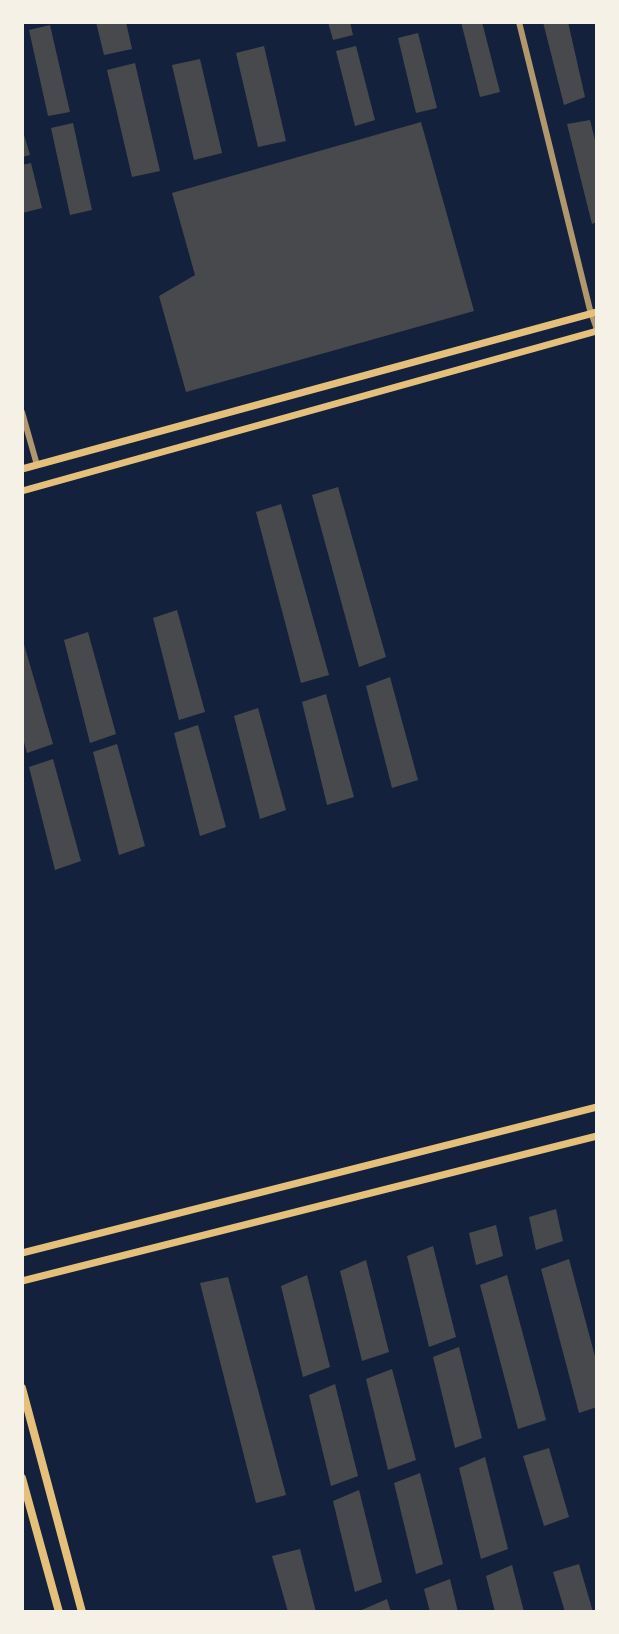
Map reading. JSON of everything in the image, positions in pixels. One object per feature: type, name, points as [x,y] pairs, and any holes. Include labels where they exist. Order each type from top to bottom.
[{"type":"highway","points":[[22,1388],[82,1612]]},
{"type":"highway","points":[[22,1478],[59,1612]]},
{"type":"main road","points":[[22,469],[594,313]]},
{"type":"main road","points":[[22,491],[597,331]]},
{"type":"main road","points":[[22,1253],[597,1107]]},
{"type":"main road","points":[[22,1281],[597,1136]]},
{"type":"street","points":[[519,22],[597,331]]},
{"type":"street","points":[[22,412],[37,465]]},
{"type":"building","points":[[96,22],[126,22],[132,49],[104,55]]},
{"type":"building","points":[[328,22],[350,22],[353,35],[333,40]]},
{"type":"building","points":[[461,22],[482,22],[500,92],[480,97]]},
{"type":"building","points":[[543,22],[568,22],[585,97],[564,105]]},
{"type":"building","points":[[50,25],[70,112],[48,116],[29,30]]},
{"type":"building","points":[[418,33],[437,108],[416,113],[398,38]]},
{"type":"building","points":[[264,46],[286,141],[258,147],[236,53]]},
{"type":"building","points":[[356,46],[375,120],[355,126],[336,51]]},
{"type":"building","points":[[200,59],[222,153],[194,160],[172,65]]},
{"type":"building","points":[[135,63],[160,171],[132,177],[107,70]]},
{"type":"building","points":[[590,120],[597,148],[597,222],[592,224],[567,124]]},
{"type":"building","points":[[421,122],[474,311],[186,392],[159,296],[195,275],[172,193]]},
{"type":"building","points":[[73,123],[92,210],[70,215],[51,128]]},
{"type":"building","points":[[22,128],[30,155],[22,157]]},
{"type":"building","points":[[31,163],[42,208],[22,213],[22,165]]},
{"type":"building","points":[[338,487],[386,657],[359,667],[312,495]]},
{"type":"building","points":[[281,504],[329,675],[301,683],[256,512]]},
{"type":"building","points":[[177,610],[205,712],[179,720],[153,618]]},
{"type":"building","points":[[88,632],[116,734],[90,743],[64,640]]},
{"type":"building","points":[[23,641],[53,744],[27,753],[22,735]]},
{"type":"building","points":[[390,677],[418,780],[392,788],[366,686]]},
{"type":"building","points":[[326,694],[354,797],[327,805],[302,702]]},
{"type":"building","points":[[258,708],[286,810],[260,819],[234,716]]},
{"type":"building","points":[[198,725],[226,827],[200,836],[174,733]]},
{"type":"building","points":[[117,744],[145,846],[119,855],[93,752]]},
{"type":"building","points":[[53,759],[81,861],[55,870],[29,767]]},
{"type":"building","points":[[556,1209],[563,1241],[536,1250],[529,1217]]},
{"type":"building","points":[[496,1225],[503,1256],[476,1265],[469,1233]]},
{"type":"building","points":[[433,1246],[456,1337],[429,1347],[407,1256]]},
{"type":"building","points":[[569,1259],[597,1364],[597,1407],[579,1413],[541,1269]]},
{"type":"building","points":[[366,1260],[389,1352],[362,1361],[340,1271]]},
{"type":"building","points":[[307,1275],[330,1367],[303,1377],[281,1286]]},
{"type":"building","points":[[507,1275],[546,1420],[518,1429],[480,1285]]},
{"type":"building","points":[[228,1277],[286,1495],[256,1503],[200,1283]]},
{"type":"building","points":[[459,1347],[482,1438],[455,1448],[433,1357]]},
{"type":"building","points":[[392,1369],[416,1460],[388,1470],[366,1379]]},
{"type":"building","points":[[335,1384],[358,1476],[331,1486],[309,1395]]},
{"type":"building","points":[[549,1448],[569,1517],[544,1526],[523,1456]]},
{"type":"building","points":[[485,1457],[508,1549],[481,1559],[459,1468]]},
{"type":"building","points":[[420,1473],[443,1564],[416,1574],[394,1483]]},
{"type":"building","points":[[359,1490],[382,1582],[355,1592],[333,1501]]},
{"type":"building","points":[[300,1549],[316,1612],[288,1612],[272,1556]]},
{"type":"building","points":[[579,1564],[593,1612],[565,1612],[553,1572]]},
{"type":"building","points":[[512,1565],[524,1612],[495,1612],[486,1576]]},
{"type":"building","points":[[450,1579],[458,1612],[430,1612],[424,1589]]},
{"type":"building","points":[[387,1599],[391,1612],[357,1612]]}]
